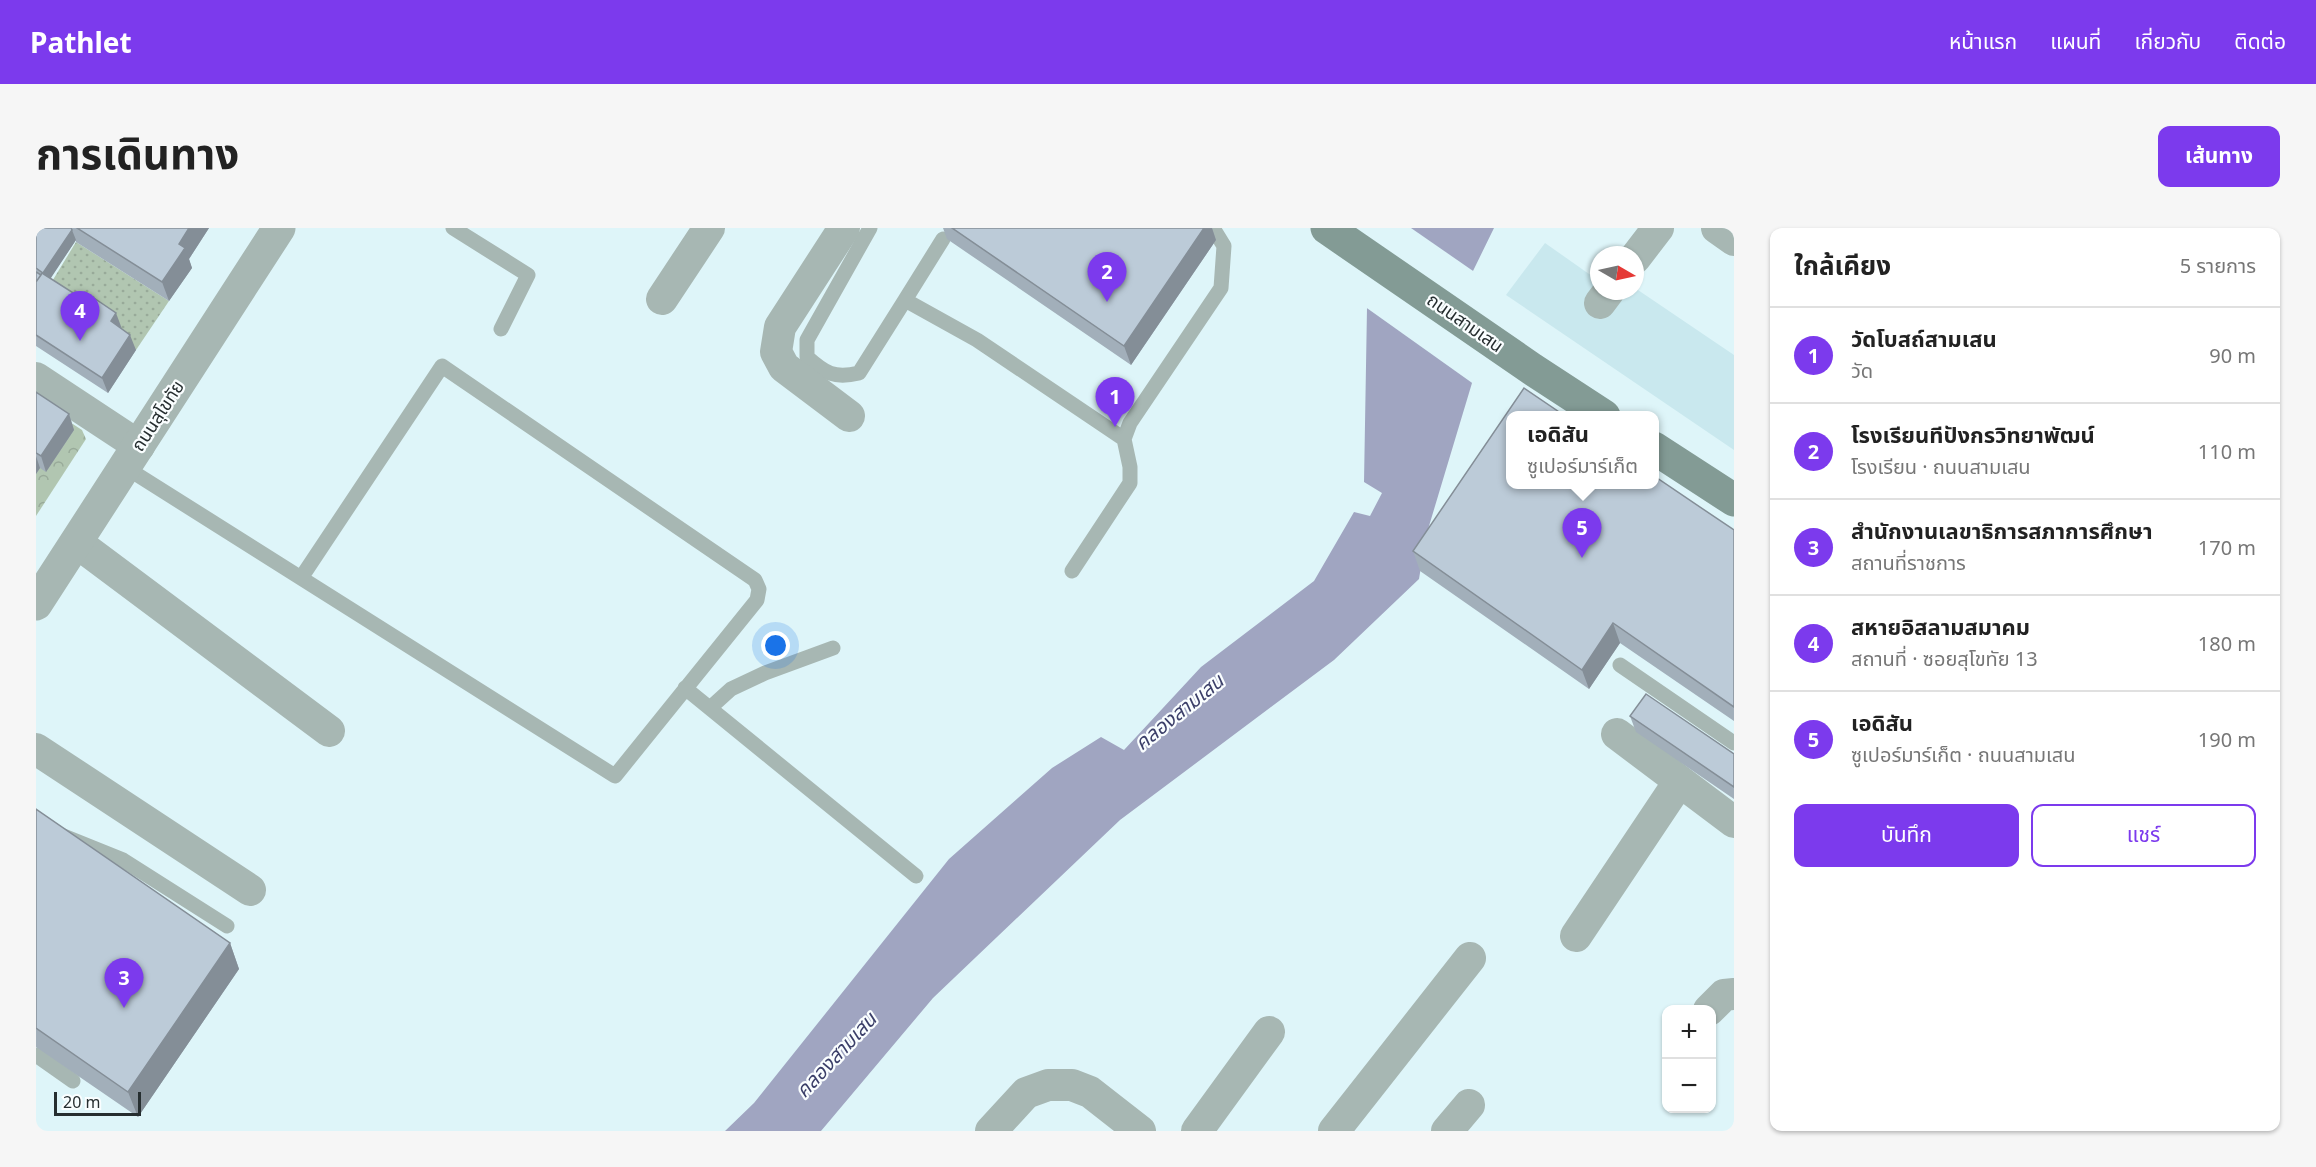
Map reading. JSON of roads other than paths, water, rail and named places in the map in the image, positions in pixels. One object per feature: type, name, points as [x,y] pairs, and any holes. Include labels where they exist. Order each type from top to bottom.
[{"type":"main road","name":"ถนนสามเสน","points":[[1337,235],[1596,411]]},
{"type":"main road","points":[[1659,451],[1730,489]]},
{"type":"street","name":"ถนนสุโขทัย","points":[[36,604],[279,228]]},
{"type":"street","points":[[662,299],[709,228]]},
{"type":"street","points":[[844,228],[780,327],[776,352],[783,367],[849,416]]},
{"type":"street","points":[[1644,246],[1658,228]]},
{"type":"street","points":[[1717,228],[1734,240]]},
{"type":"street","points":[[36,378],[132,456]]},
{"type":"street","points":[[76,542],[329,731]]},
{"type":"street","points":[[1617,734],[1734,822]]},
{"type":"street","points":[[36,749],[250,890]]},
{"type":"street","points":[[1576,936],[1679,782]]},
{"type":"street","points":[[1334,1131],[1470,958]]},
{"type":"street","points":[[1714,1005],[1724,995],[1734,994]]},
{"type":"street","points":[[1197,1131],[1269,1032]]},
{"type":"street","points":[[991,1131],[1026,1092],[1048,1085],[1072,1085],[1090,1092],[1140,1131]]},
{"type":"street","points":[[1447,1131],[1468,1105]]},
{"type":"lane","points":[[453,228],[528,275],[501,329]]},
{"type":"lane","points":[[870,228],[807,340],[807,357],[823,371],[843,377],[859,373],[943,239]]},
{"type":"lane","points":[[1072,571],[1130,483],[1130,467],[1124,440],[1134,414],[1221,288],[1224,246],[1213,228]]},
{"type":"lane","points":[[905,300],[977,340],[1124,440]]},
{"type":"lane","points":[[132,456],[301,578],[615,776],[757,600],[759,589],[755,580],[442,366],[301,578]]},
{"type":"lane","points":[[710,708],[731,689],[765,673],[833,648]]},
{"type":"lane","points":[[1620,665],[1734,743]]},
{"type":"lane","points":[[685,688],[916,876]]},
{"type":"lane","points":[[36,825],[123,860],[227,926]]},
{"type":"lane","points":[[36,1055],[73,1082]]},
{"type":"water","name":"คลองสามเสน","points":[[1374,228],[1494,228],[1473,271],[1472,383],[1426,536],[1419,579],[1334,660],[1120,820],[933,998],[821,1131],[725,1131],[754,1103],[949,859],[1052,768],[1101,737],[1124,750],[1201,667],[1314,581],[1354,512],[1370,516],[1382,493],[1364,482],[1367,308]]},
{"type":"place","name":"โรงเรียนทีปังกรวิทยาพัฒน์","points":[[1107,302]]},
{"type":"place","name":"สหายอิสลามสมาคม","points":[[80,341]]},
{"type":"place","name":"วัดโบสถ์สามเสน","points":[[1115,427]]},
{"type":"place","name":"เอดิสัน","points":[[1582,558]]},
{"type":"place","name":"สำนักงานเลขาธิการสภาการศึกษา","points":[[124,1008]]}]
